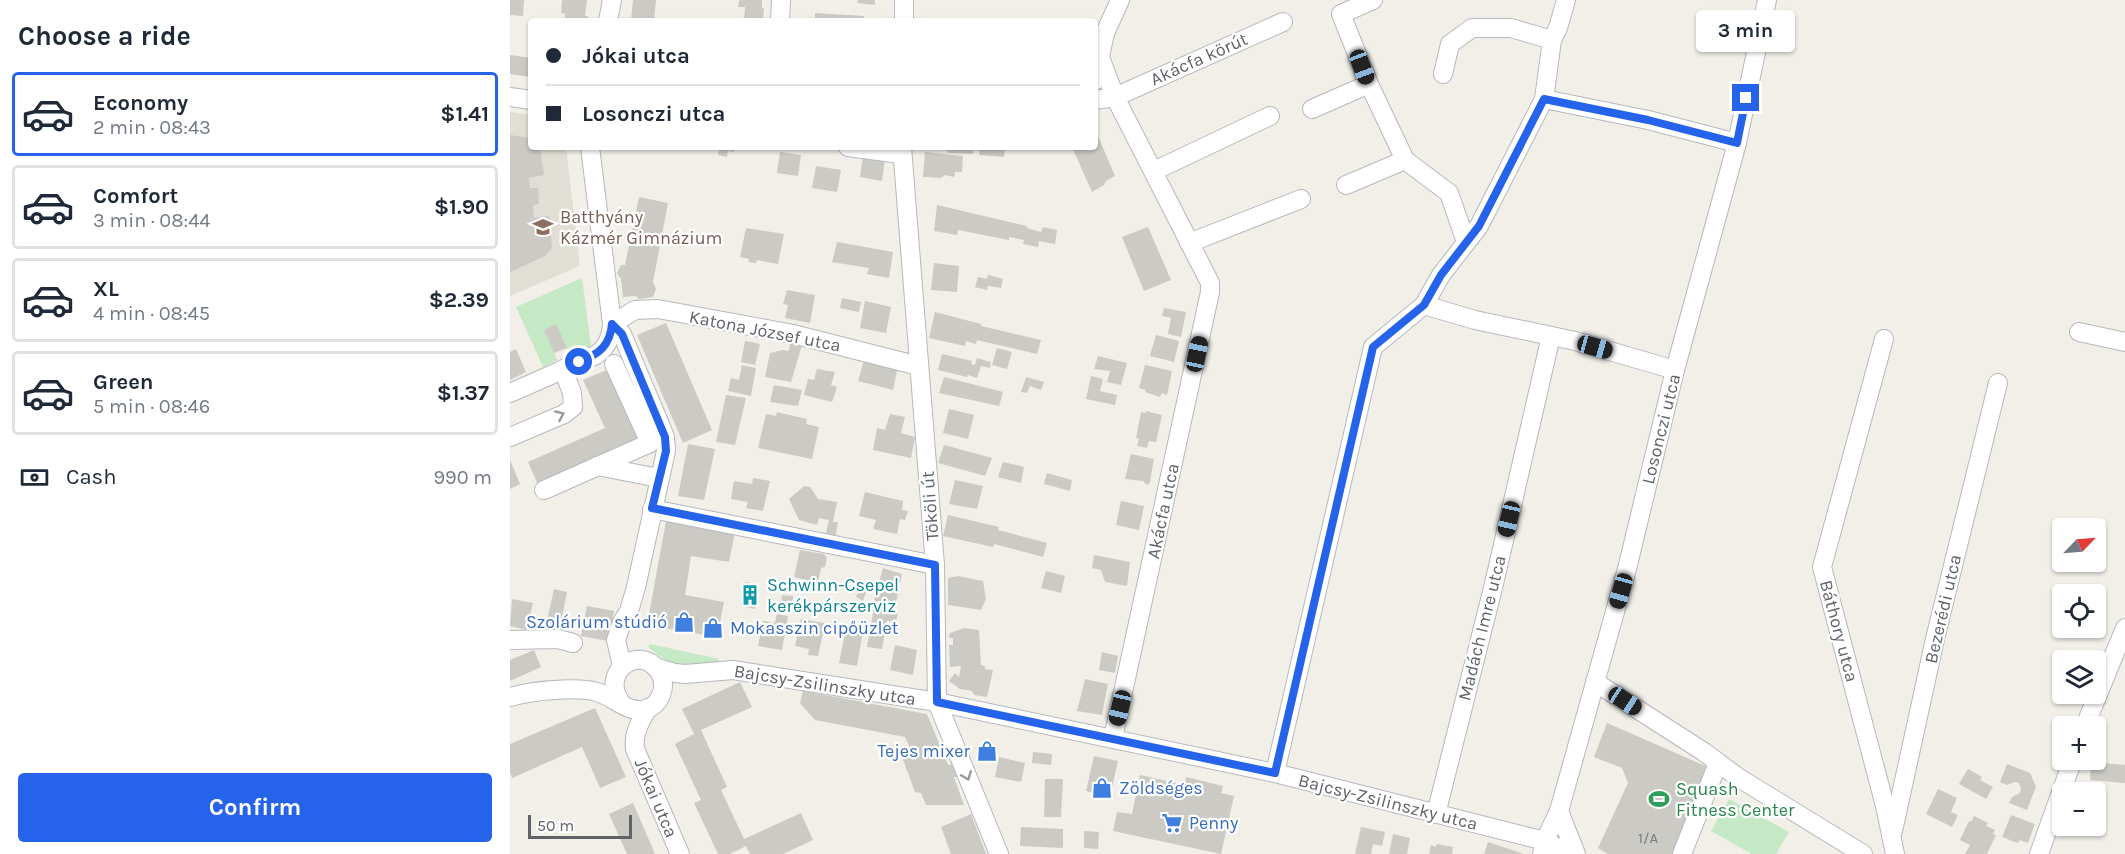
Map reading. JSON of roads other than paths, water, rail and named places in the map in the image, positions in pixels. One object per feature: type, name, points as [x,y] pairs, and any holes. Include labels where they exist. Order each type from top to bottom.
[{"type":"street","points":[[609,18],[612,0]]},
{"type":"street","points":[[780,18],[781,0]]},
{"type":"street","points":[[904,0],[904,18]]},
{"type":"street","points":[[1098,70],[1105,33],[1120,0]]},
{"type":"street","points":[[1373,0],[1341,14],[1368,84],[1405,160],[1449,193],[1466,242]]},
{"type":"street","points":[[1275,773],[1373,347],[1424,305],[1432,289],[1479,226],[1544,99],[1552,40],[1566,0]]},
{"type":"street","name":"Losonczi utca","points":[[1543,848],[1559,811],[1627,569],[1675,370],[1737,143],[1767,0]]},
{"type":"street","name":"Akácfa körút","points":[[1098,100],[1115,97],[1283,22]]},
{"type":"street","points":[[1443,74],[1450,44],[1472,28],[1511,28],[1552,40]]},
{"type":"street","points":[[1101,60],[1115,97],[1189,243],[1301,199]]},
{"type":"street","points":[[1312,110],[1368,84]]},
{"type":"street","points":[[510,97],[528,100]]},
{"type":"street","points":[[1544,99],[1648,120],[1737,143]]},
{"type":"street","points":[[1154,171],[1270,116]]},
{"type":"street","points":[[510,393],[596,355],[608,342],[612,324],[590,150]]},
{"type":"street","name":"Tököli út","points":[[902,150],[935,565],[937,702],[999,854]]},
{"type":"street","points":[[1346,185],[1405,160]]},
{"type":"street","name":"Akácfa utca","points":[[1113,738],[1210,292],[1210,283],[1189,243]]},
{"type":"street","points":[[1424,305],[1475,320],[1551,336],[1675,370]]},
{"type":"street","name":"Katona József utca","points":[[612,324],[635,310],[658,309],[793,334],[919,366]]},
{"type":"street","points":[[612,324],[622,334],[665,437],[666,451],[629,611],[629,642],[625,666],[614,689],[622,704]]},
{"type":"street","points":[[2079,332],[2125,342]]},
{"type":"street","name":"Madách Imre utca","points":[[1436,814],[1493,588],[1551,336]]},
{"type":"street","name":"Báthory utca","points":[[1884,339],[1822,567],[1895,854]]},
{"type":"street","points":[[544,490],[650,443],[614,364]]},
{"type":"street","points":[[510,437],[564,414],[573,407],[572,393],[563,369]]},
{"type":"street","name":"Bezerédi utca","points":[[1892,836],[1935,639],[1998,383]]},
{"type":"street","points":[[597,466],[659,478]]},
{"type":"street","points":[[652,508],[935,565]]},
{"type":"street","points":[[2089,716],[2125,628]]},
{"type":"street","points":[[510,640],[558,639],[573,643]]},
{"type":"street","points":[[510,697],[531,692],[595,691],[608,695],[634,710],[654,703],[663,690],[663,681],[661,673],[650,663],[625,666],[593,684],[563,691]]},
{"type":"street","name":"Bajcsy-Zsilinszky utca","points":[[655,666],[675,673],[733,670],[937,702],[1113,738],[1275,773],[1436,814],[1569,854]]},
{"type":"street","name":"Bajcsy-Zsilinszky utca","points":[[654,703],[682,682],[710,672]]},
{"type":"street","points":[[1595,682],[1739,778],[1863,854]]},
{"type":"street","name":"Jókai utca","points":[[654,703],[638,725],[634,740],[635,749],[680,854]]},
{"type":"street","points":[[1682,854],[1718,763]]},
{"type":"street","points":[[2039,854],[2069,770]]},
{"type":"street","points":[[1559,811],[1576,854]]},
{"type":"place","name":"Batthyány Kázmér Gimnázium","points":[[543,227]]},
{"type":"place","name":"Schwinn-Csepel kerékpárszerviz","points":[[750,595]]},
{"type":"place","name":"Szolárium stúdió","points":[[684,622]]},
{"type":"place","name":"Mokasszin cipőüzlet","points":[[713,628]]},
{"type":"place","name":"Tejes mixer","points":[[987,751]]},
{"type":"place","name":"Zöldséges","points":[[1102,788]]},
{"type":"place","name":"Squash Fitness Center","points":[[1659,799]]},
{"type":"place","name":"Penny","points":[[1172,823]]}]
